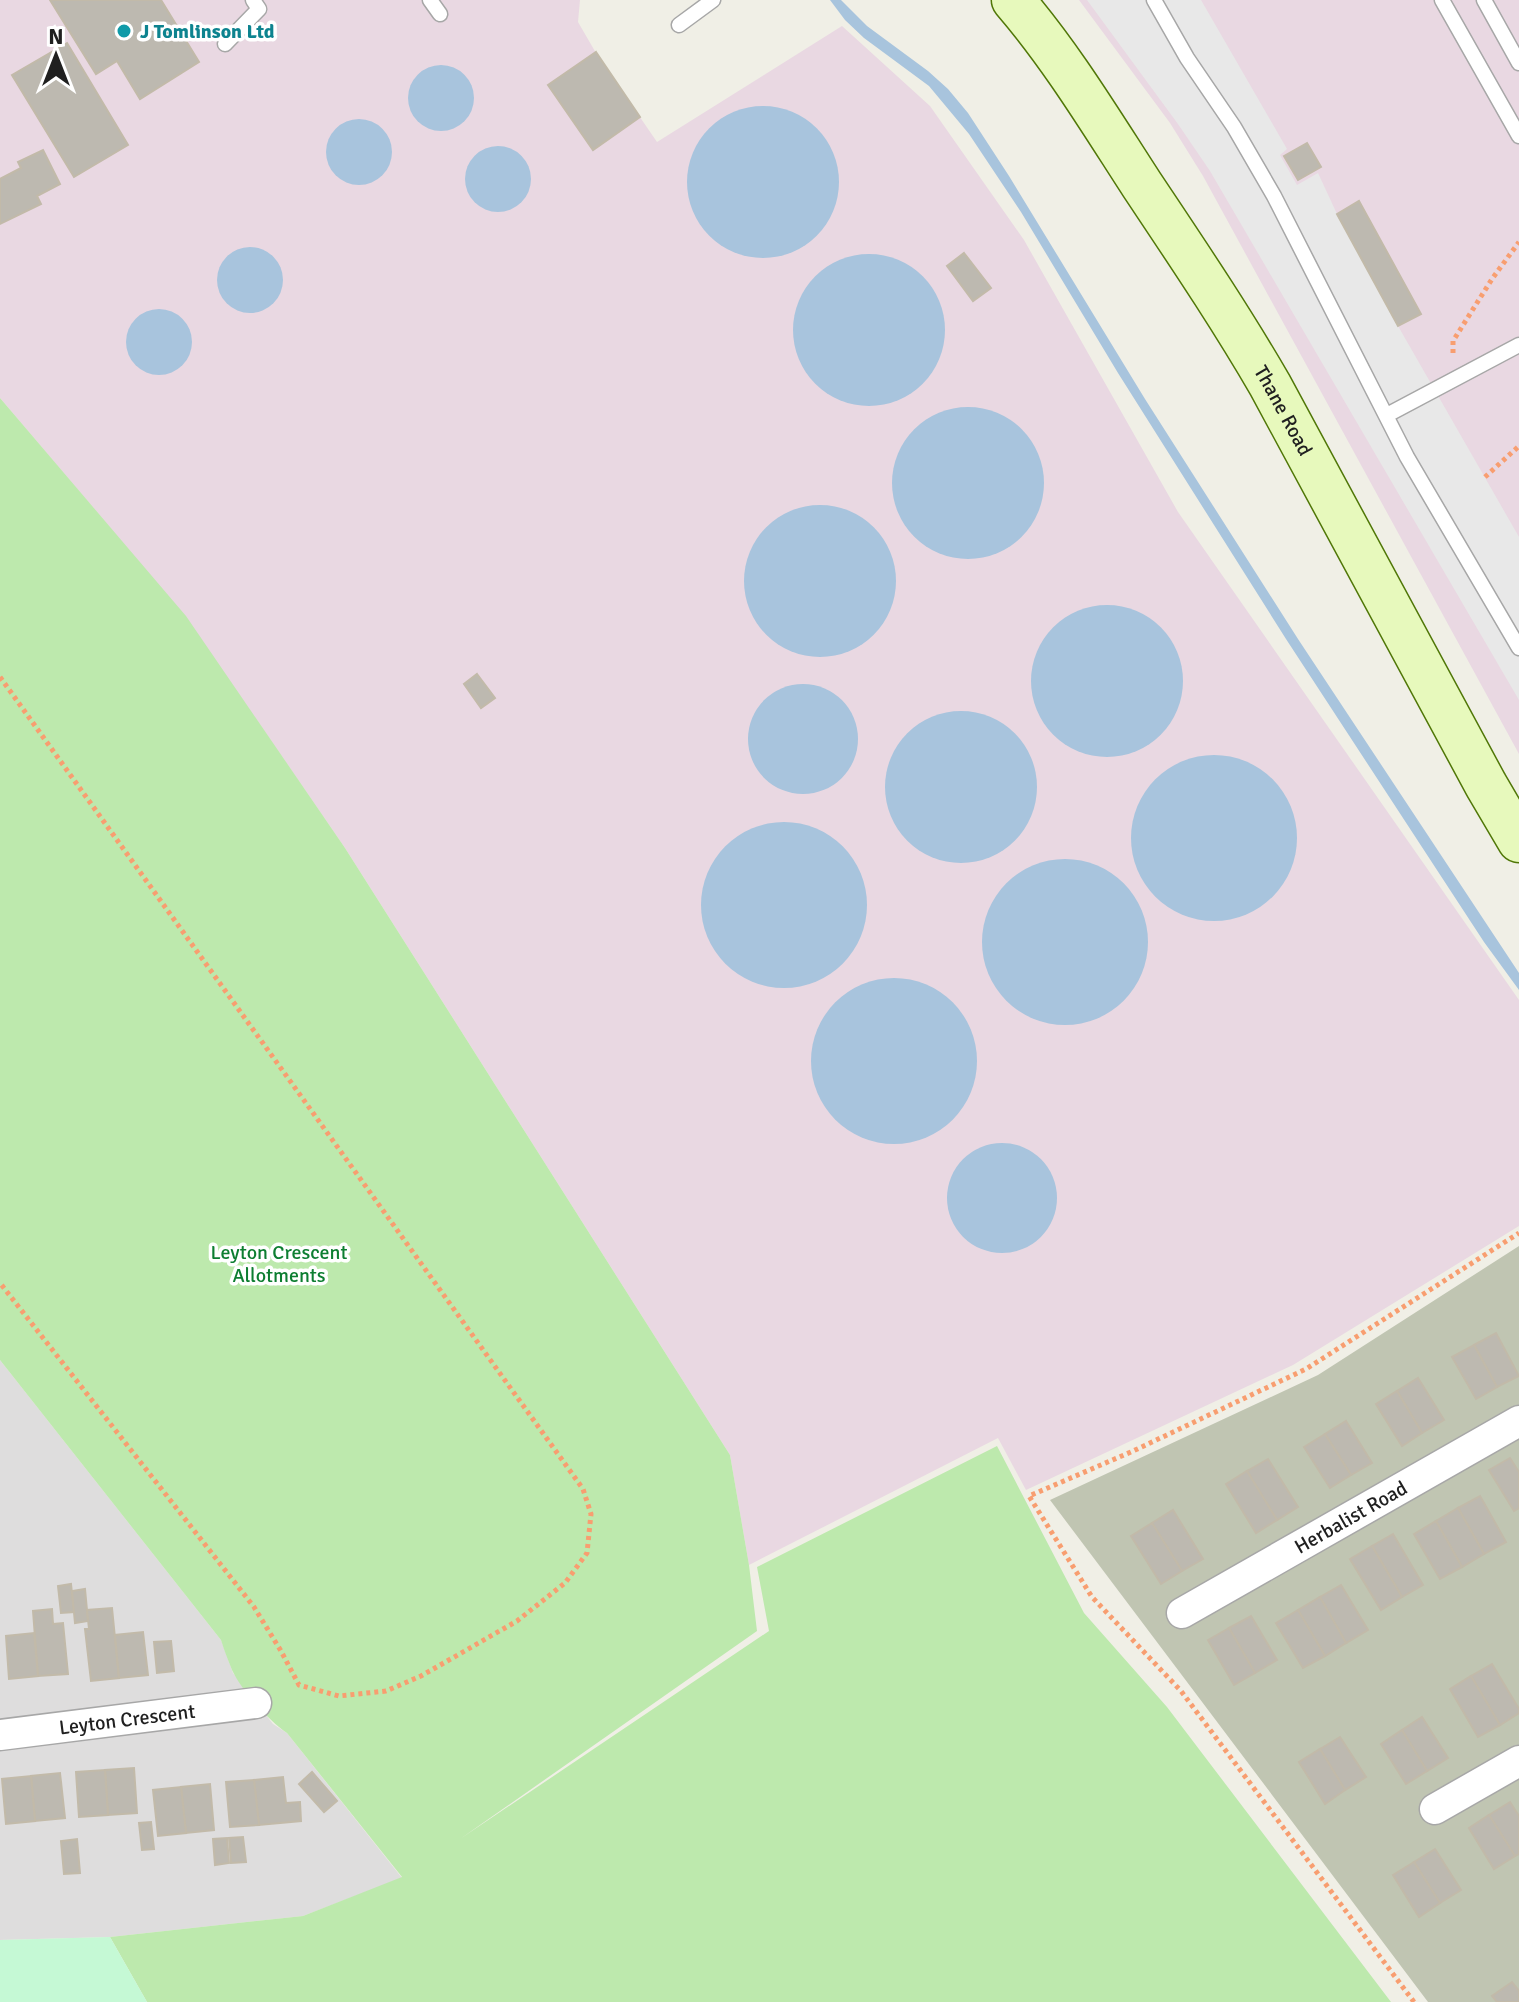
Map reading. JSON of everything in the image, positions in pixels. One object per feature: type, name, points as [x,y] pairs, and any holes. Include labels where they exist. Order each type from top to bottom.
[{"type":"street","name":"Thane Road","points":[[1013,0],[1072,76],[1241,336],[1519,841]]},
{"type":"street","name":"Herbalist Road","points":[[1182,1613],[1519,1421]]},
{"type":"street","name":"Leyton Crescent","points":[[0,1735],[256,1703]]},
{"type":"street","points":[[1435,1809],[1519,1761]]},
{"type":"lane","points":[[225,44],[259,9],[253,0]]},
{"type":"lane","points":[[430,0],[440,14]]},
{"type":"lane","points":[[679,25],[713,0]]},
{"type":"lane","points":[[1154,0],[1274,196],[1407,457],[1519,648]]},
{"type":"lane","points":[[1442,0],[1519,136]]},
{"type":"lane","points":[[1484,0],[1519,63]]},
{"type":"lane","points":[[1387,415],[1519,345]]},
{"type":"path","points":[[1452,382],[1453,341],[1519,242]]},
{"type":"path","points":[[1485,477],[1519,446]]},
{"type":"path","points":[[0,677],[583,1489],[591,1514],[587,1553],[565,1583],[517,1621],[421,1676],[386,1691],[339,1696],[299,1685],[254,1607],[0,1283]]},
{"type":"shaded area","points":[[0,0],[580,0],[578,22],[657,142],[842,26],[930,106],[1024,240],[1178,512],[1519,1000],[1519,1226],[1293,1365],[1026,1490],[998,1438],[749,1565],[730,1455],[345,848],[185,616],[0,398]]},
{"type":"shaded area","points":[[1079,0],[1519,0],[1519,754],[1203,176],[1170,123]]},
{"type":"shaded area","points":[[1087,0],[1201,0],[1287,149],[1280,155],[1297,185],[1318,173],[1398,326],[1519,537],[1519,700],[1210,171]]},
{"type":"shaded area","points":[[1519,1246],[1519,2002],[1428,2002],[1050,1500],[1318,1375]]},
{"type":"shaded area","points":[[0,1360],[221,1640],[233,1673],[273,1724],[287,1733],[402,1878],[303,1916],[110,1937],[0,1940]]},
{"type":"green space","name":"Leyton Crescent Allotments","points":[[0,398],[186,616],[345,848],[730,1455],[757,1631],[460,1839],[769,1631],[757,1567],[997,1446],[1084,1613],[1167,1707],[1391,2002],[147,2002],[110,1937],[303,1916],[402,1877],[287,1733],[249,1696],[232,1670],[221,1640],[0,1360]]},
{"type":"green space","points":[[110,1937],[147,2002],[0,2002],[0,1940]]},
{"type":"water","points":[[830,0],[841,0],[867,26],[928,71],[968,113],[1298,639],[1519,973],[1519,990],[1484,942],[1286,639],[1118,373],[1021,212],[969,134],[929,86],[864,38]]},
{"type":"water","points":[[434,65],[448,65],[460,70],[469,79],[474,98],[472,111],[465,122],[448,131],[434,131],[422,126],[413,117],[408,105],[408,91],[413,79],[422,70]]},
{"type":"water","points":[[763,106],[792,112],[816,129],[833,153],[839,182],[833,211],[816,235],[792,252],[763,258],[734,252],[710,235],[693,211],[687,182],[693,153],[710,129],[734,112]]},
{"type":"water","points":[[352,119],[366,119],[378,124],[387,133],[392,152],[390,165],[383,176],[366,185],[352,185],[340,180],[331,171],[326,159],[326,145],[331,133],[340,124]]},
{"type":"water","points":[[491,146],[505,146],[517,151],[526,160],[531,179],[529,192],[522,203],[505,212],[491,212],[479,207],[470,198],[465,186],[465,172],[470,160],[479,151]]},
{"type":"water","points":[[243,247],[257,247],[269,252],[278,261],[283,280],[281,293],[274,304],[257,313],[243,313],[231,308],[222,299],[217,287],[217,273],[222,261],[231,252]]},
{"type":"water","points":[[869,254],[898,260],[923,276],[939,301],[945,330],[939,359],[923,384],[898,400],[869,406],[840,400],[815,384],[799,359],[793,330],[799,301],[815,276],[840,260]]},
{"type":"water","points":[[152,309],[166,309],[178,314],[187,323],[192,342],[190,355],[183,366],[166,375],[152,375],[140,370],[131,361],[126,349],[126,335],[131,323],[140,314]]},
{"type":"water","points":[[968,407],[997,413],[1022,429],[1038,454],[1044,483],[1038,512],[1022,537],[997,553],[968,559],[939,553],[914,537],[898,512],[892,483],[898,454],[914,429],[939,413]]},
{"type":"water","points":[[820,505],[849,511],[874,527],[890,552],[896,581],[890,610],[874,635],[849,651],[820,657],[791,651],[766,635],[750,610],[744,581],[750,552],[766,527],[791,511]]},
{"type":"water","points":[[1107,605],[1136,611],[1161,627],[1177,652],[1183,681],[1177,710],[1161,735],[1136,751],[1107,757],[1078,751],[1053,735],[1037,710],[1031,681],[1037,652],[1053,627],[1078,611]]},
{"type":"water","points":[[803,684],[824,689],[842,700],[853,718],[858,739],[853,760],[842,778],[824,789],[803,794],[782,789],[764,778],[753,760],[748,739],[753,718],[764,700],[782,689]]},
{"type":"water","points":[[961,711],[990,717],[1014,734],[1031,758],[1037,787],[1031,816],[1014,840],[990,857],[961,863],[932,857],[908,840],[891,816],[885,787],[891,758],[908,734],[932,717]]},
{"type":"water","points":[[1214,755],[1246,761],[1273,779],[1291,806],[1297,838],[1291,870],[1273,897],[1246,915],[1214,921],[1182,915],[1155,897],[1137,870],[1131,838],[1137,806],[1155,779],[1182,761]]},
{"type":"water","points":[[784,822],[816,828],[843,846],[861,873],[867,905],[861,937],[843,964],[816,982],[784,988],[752,982],[725,964],[707,937],[701,905],[707,873],[725,846],[752,828]]},
{"type":"water","points":[[1065,859],[1097,865],[1124,883],[1142,910],[1148,942],[1142,974],[1124,1001],[1097,1019],[1065,1025],[1033,1019],[1006,1001],[988,974],[982,942],[988,910],[1006,883],[1033,865]]},
{"type":"water","points":[[894,978],[926,984],[953,1002],[971,1029],[977,1061],[971,1093],[953,1120],[926,1138],[894,1144],[862,1138],[835,1120],[817,1093],[811,1061],[817,1029],[835,1002],[862,984]]},
{"type":"water","points":[[1002,1143],[1023,1148],[1041,1159],[1052,1177],[1057,1198],[1052,1219],[1041,1237],[1023,1248],[1002,1253],[981,1248],[963,1237],[952,1219],[947,1198],[952,1177],[963,1159],[981,1148]]},
{"type":"building","name":"J Tomlinson Ltd","points":[[50,0],[161,0],[199,62],[140,99],[117,61],[96,74]]},
{"type":"building","points":[[67,43],[128,145],[74,177],[12,75]]},
{"type":"building","points":[[596,52],[640,117],[593,150],[548,85]]},
{"type":"building","points":[[1307,143],[1321,167],[1298,180],[1284,156]]},
{"type":"building","points":[[43,150],[60,184],[37,196],[41,204],[0,224],[0,179],[21,168],[18,162]]},
{"type":"building","points":[[1359,201],[1421,314],[1398,326],[1337,214]]},
{"type":"building","points":[[964,253],[991,288],[973,301],[947,266]]},
{"type":"building","points":[[477,674],[495,698],[481,708],[464,684]]},
{"type":"building","points":[[1496,1333],[1519,1376],[1497,1387],[1474,1345]]},
{"type":"building","points":[[1474,1345],[1497,1387],[1476,1399],[1452,1357]]},
{"type":"building","points":[[1418,1378],[1444,1420],[1422,1433],[1397,1391]]},
{"type":"building","points":[[1397,1391],[1422,1433],[1402,1446],[1376,1404]]},
{"type":"building","points":[[1346,1421],[1372,1463],[1351,1475],[1325,1434]]},
{"type":"building","points":[[1325,1434],[1351,1475],[1330,1488],[1304,1447]]},
{"type":"building","points":[[1510,1458],[1519,1472],[1519,1508],[1514,1511],[1489,1470]]},
{"type":"building","points":[[1268,1459],[1298,1507],[1277,1520],[1247,1471]]},
{"type":"building","points":[[1247,1471],[1277,1520],[1256,1533],[1226,1484]]},
{"type":"building","points":[[1480,1496],[1506,1542],[1484,1554],[1458,1508]]},
{"type":"building","points":[[1458,1508],[1484,1554],[1462,1567],[1436,1521]]},
{"type":"building","points":[[1173,1510],[1203,1559],[1182,1571],[1152,1523]]},
{"type":"building","points":[[1436,1521],[1462,1567],[1440,1579],[1414,1534]]},
{"type":"building","points":[[1152,1523],[1182,1571],[1161,1584],[1131,1536]]},
{"type":"building","points":[[1393,1534],[1423,1585],[1402,1597],[1372,1546]]},
{"type":"building","points":[[1372,1546],[1402,1597],[1381,1610],[1350,1559]]},
{"type":"building","points":[[71,1584],[74,1612],[61,1613],[58,1586]]},
{"type":"building","points":[[1341,1585],[1368,1630],[1346,1643],[1320,1597]]},
{"type":"building","points":[[85,1589],[88,1621],[75,1623],[72,1591]]},
{"type":"building","points":[[1320,1597],[1346,1643],[1325,1656],[1298,1610]]},
{"type":"building","points":[[112,1608],[119,1678],[91,1681],[85,1629],[89,1629],[87,1610]]},
{"type":"building","points":[[52,1609],[53,1624],[63,1623],[68,1674],[38,1676],[33,1611]]},
{"type":"building","points":[[1298,1610],[1325,1656],[1303,1668],[1276,1623]]},
{"type":"building","points":[[1251,1616],[1277,1660],[1255,1673],[1229,1628]]},
{"type":"building","points":[[1229,1628],[1255,1673],[1234,1685],[1208,1640]]},
{"type":"building","points":[[143,1632],[148,1675],[119,1678],[115,1635]]},
{"type":"building","points":[[34,1633],[38,1676],[9,1679],[6,1636]]},
{"type":"building","points":[[171,1641],[174,1671],[157,1673],[154,1642]]},
{"type":"building","points":[[1492,1664],[1519,1709],[1519,1713],[1500,1725],[1471,1676]]},
{"type":"building","points":[[1471,1676],[1500,1725],[1478,1737],[1450,1689]]},
{"type":"building","points":[[1422,1717],[1448,1758],[1427,1771],[1402,1730]]},
{"type":"building","points":[[1402,1730],[1427,1771],[1406,1784],[1381,1744]]},
{"type":"building","points":[[1340,1737],[1366,1777],[1345,1790],[1320,1749]]},
{"type":"building","points":[[1320,1749],[1345,1790],[1325,1804],[1299,1762]]},
{"type":"building","points":[[134,1768],[137,1813],[108,1815],[105,1770]]},
{"type":"building","points":[[105,1770],[108,1815],[79,1817],[76,1772]]},
{"type":"building","points":[[312,1772],[337,1801],[324,1812],[299,1784]]},
{"type":"building","points":[[60,1773],[65,1818],[35,1821],[31,1776]]},
{"type":"building","points":[[31,1776],[35,1821],[6,1824],[2,1779]]},
{"type":"building","points":[[283,1777],[286,1803],[300,1802],[301,1821],[259,1825],[254,1780]]},
{"type":"building","points":[[254,1780],[259,1825],[230,1827],[226,1782]]},
{"type":"building","points":[[210,1784],[214,1830],[186,1833],[181,1787]]},
{"type":"building","points":[[181,1787],[186,1833],[158,1836],[153,1790]]},
{"type":"building","points":[[1510,1802],[1519,1816],[1519,1854],[1515,1856],[1489,1815]]},
{"type":"building","points":[[1489,1815],[1515,1856],[1494,1869],[1469,1828]]},
{"type":"building","points":[[151,1822],[154,1849],[142,1850],[139,1823]]},
{"type":"building","points":[[243,1837],[246,1862],[231,1863],[229,1838]]},
{"type":"building","points":[[227,1838],[229,1863],[215,1865],[213,1839]]},
{"type":"building","points":[[77,1839],[80,1873],[64,1874],[61,1841]]},
{"type":"building","points":[[1435,1849],[1461,1890],[1440,1903],[1414,1862]]},
{"type":"building","points":[[1414,1862],[1440,1903],[1419,1917],[1393,1875]]},
{"type":"building","points":[[1512,1982],[1519,1991],[1519,2002],[1497,2002],[1492,1996]]},
{"type":"place","name":"J Tomlinson Ltd","points":[[124,31]]}]
